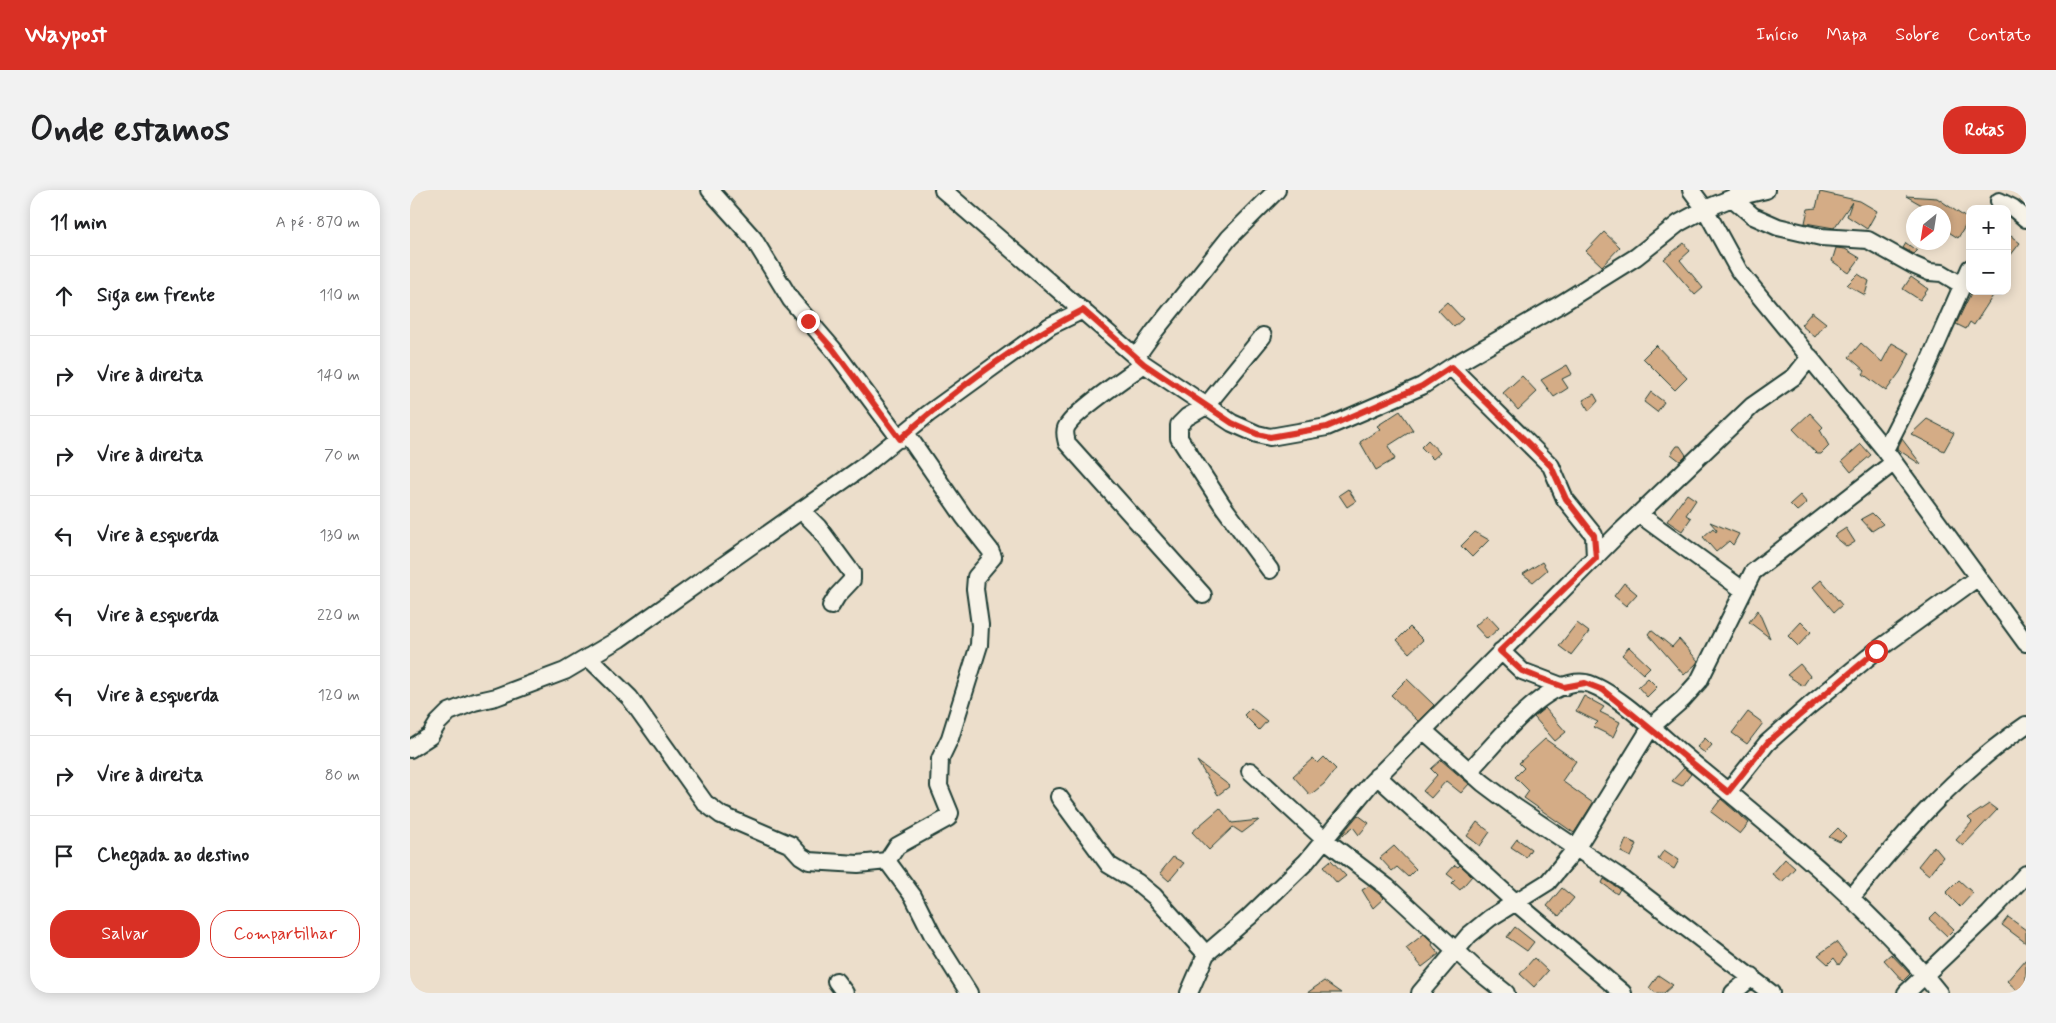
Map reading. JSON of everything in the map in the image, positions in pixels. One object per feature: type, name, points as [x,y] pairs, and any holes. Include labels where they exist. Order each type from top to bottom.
[{"type":"street","points":[[710,190],[753,238],[792,300],[903,436],[990,550],[993,557],[976,577],[975,589],[980,625],[979,645],[950,738],[940,759],[940,786],[950,813],[948,818],[897,846],[887,861]]},
{"type":"street","points":[[943,190],[1140,361],[1232,423],[1257,434],[1270,437],[1292,435],[1327,427],[1422,386],[1636,257],[1679,223],[1705,209],[1732,198],[1766,190]]},
{"type":"street","points":[[1202,596],[1067,442],[1065,435],[1066,427],[1085,408],[1140,361],[1154,332],[1228,238],[1277,190]]},
{"type":"street","points":[[1691,190],[1705,209],[1739,271],[1889,456],[2026,643]]},
{"type":"street","points":[[1732,198],[1753,216],[1778,227],[1821,237],[1868,240],[1913,265],[1929,272],[1942,273],[1962,285]]},
{"type":"street","points":[[1999,200],[2013,208],[2026,219]]},
{"type":"street","points":[[1420,993],[1456,950],[1490,918],[1548,882],[1576,847],[1651,727],[1684,699],[1699,682],[1742,590],[1753,572],[1889,456],[1966,276]]},
{"type":"street","points":[[410,749],[430,736],[438,723],[449,712],[459,707],[496,698],[565,671],[618,639],[903,436],[928,414],[1004,358],[1050,326],[1083,310]]},
{"type":"street","points":[[1263,336],[1206,406],[1187,417],[1179,425],[1179,438],[1223,506],[1270,570]]},
{"type":"street","points":[[1189,993],[1206,954],[1249,917],[1306,862],[1377,776],[1619,533],[1752,406],[1795,376],[1810,357]]},
{"type":"street","points":[[1451,367],[1551,466],[1566,499],[1594,535],[1596,558]]},
{"type":"street","points":[[801,510],[818,527],[852,573],[852,580],[836,596],[831,606]]},
{"type":"street","points":[[1639,514],[1742,590]]},
{"type":"street","points":[[1594,535],[1619,533]]},
{"type":"street","points":[[1728,792],[1768,742],[1809,706],[1876,651],[1977,578]]},
{"type":"street","points":[[1500,651],[1522,671],[1564,687]]},
{"type":"street","points":[[588,657],[630,698],[670,751],[705,803],[720,815],[778,838],[791,845],[801,856],[809,861],[858,864],[887,861]]},
{"type":"street","points":[[1469,771],[1531,706],[1548,692],[1585,683],[1603,690],[1651,727],[1852,898],[1895,942],[1939,993]]},
{"type":"street","points":[[1852,898],[1937,798],[1973,764],[2026,725]]},
{"type":"street","points":[[1423,730],[1469,771],[1515,808],[1632,886],[1771,993]]},
{"type":"street","points":[[1250,771],[1324,839],[1387,888],[1477,970],[1506,993]]},
{"type":"street","points":[[1377,776],[1515,902],[1624,993]]},
{"type":"street","points":[[1059,797],[1109,864],[1130,877],[1154,896],[1206,954]]},
{"type":"street","points":[[887,861],[913,896],[933,936],[969,993]]},
{"type":"street","points":[[1906,993],[1989,914],[2026,874]]},
{"type":"street","points":[[1733,993],[1752,977]]},
{"type":"building","points":[[1820,192],[1860,201],[1877,211],[1867,229],[1847,216],[1852,202],[1834,228],[1805,223],[1808,209],[1816,208]]},
{"type":"building","points":[[1906,196],[1937,198],[1947,205],[1922,205]]},
{"type":"building","points":[[1951,208],[1966,218],[1966,225],[1958,238],[1951,234]]},
{"type":"building","points":[[1604,232],[1620,247],[1602,266],[1586,251]]},
{"type":"building","points":[[2011,236],[2020,243],[2011,255]]},
{"type":"building","points":[[1684,243],[1690,251],[1680,260],[1703,288],[1695,295],[1664,259]]},
{"type":"building","points":[[1836,248],[1845,249],[1860,258],[1849,273],[1832,261]]},
{"type":"building","points":[[1907,250],[1916,250],[1917,251],[1914,254]]},
{"type":"building","points":[[1858,274],[1869,281],[1865,295],[1847,285]]},
{"type":"building","points":[[1911,277],[1928,289],[1920,300],[1903,289]]},
{"type":"building","points":[[1970,295],[1993,295],[1974,325],[1970,322],[1966,329],[1956,324]]},
{"type":"building","points":[[1447,302],[1463,319],[1454,327],[1438,310]]},
{"type":"building","points":[[1812,312],[1826,323],[1815,337],[1801,325]]},
{"type":"building","points":[[1861,343],[1882,362],[1892,343],[1910,353],[1900,372],[1886,391],[1863,374],[1865,371],[1849,357]]},
{"type":"building","points":[[1656,345],[1687,378],[1675,390],[1643,358]]},
{"type":"building","points":[[1567,365],[1572,374],[1562,379],[1568,388],[1554,397],[1541,380]]},
{"type":"building","points":[[1522,376],[1537,392],[1518,410],[1503,393]]},
{"type":"building","points":[[1651,392],[1664,402],[1657,412],[1644,402]]},
{"type":"building","points":[[1594,394],[1598,401],[1589,411],[1583,400]]},
{"type":"building","points":[[1400,411],[1413,430],[1388,446],[1395,459],[1376,470],[1360,442],[1380,429],[1377,426]]},
{"type":"building","points":[[1810,413],[1823,427],[1820,430],[1829,446],[1821,454],[1817,454],[1793,429]]},
{"type":"building","points":[[1927,419],[1954,433],[1944,451],[1911,434]]},
{"type":"building","points":[[1902,439],[1921,464],[1897,449]]},
{"type":"building","points":[[1428,440],[1440,453],[1433,459],[1421,447]]},
{"type":"building","points":[[1861,444],[1871,455],[1851,472],[1842,461]]},
{"type":"building","points":[[1677,446],[1680,446],[1686,455],[1680,461],[1671,454]]},
{"type":"building","points":[[1348,489],[1356,501],[1347,507],[1339,495]]},
{"type":"building","points":[[1687,494],[1696,500],[1686,515],[1691,518],[1682,531],[1667,521]]},
{"type":"building","points":[[1800,495],[1807,503],[1797,511],[1790,504]]},
{"type":"building","points":[[1872,513],[1883,524],[1872,531],[1861,519]]},
{"type":"building","points":[[1710,522],[1739,534],[1733,545],[1729,541],[1716,552],[1703,537],[1713,528],[1716,532],[1717,530]]},
{"type":"building","points":[[1846,528],[1855,542],[1847,547],[1834,536]]},
{"type":"building","points":[[1475,532],[1489,540],[1472,557],[1461,546]]},
{"type":"building","points":[[1542,562],[1547,570],[1533,582],[1523,574]]},
{"type":"building","points":[[1821,580],[1842,605],[1834,612],[1813,587]]},
{"type":"building","points":[[1624,583],[1637,594],[1626,606],[1614,596]]},
{"type":"building","points":[[1758,610],[1770,638],[1749,622]]},
{"type":"building","points":[[1487,615],[1499,628],[1487,639],[1475,626]]},
{"type":"building","points":[[1801,622],[1811,632],[1798,646],[1788,636]]},
{"type":"building","points":[[1577,623],[1589,632],[1571,655],[1559,646]]},
{"type":"building","points":[[1410,627],[1423,640],[1409,653],[1397,640]]},
{"type":"building","points":[[1651,630],[1672,647],[1679,639],[1698,661],[1696,664],[1684,675],[1648,634]]},
{"type":"building","points":[[1629,647],[1650,667],[1643,674],[1622,655]]},
{"type":"building","points":[[1800,664],[1810,676],[1803,686],[1787,675]]},
{"type":"building","points":[[1648,678],[1657,687],[1647,697],[1638,687]]},
{"type":"building","points":[[1407,679],[1434,705],[1418,721],[1391,695]]},
{"type":"building","points":[[1584,696],[1604,707],[1600,712],[1620,722],[1613,737],[1593,727],[1598,722],[1576,711]]},
{"type":"building","points":[[1251,708],[1267,721],[1259,730],[1244,715]]},
{"type":"building","points":[[1545,708],[1566,732],[1555,741],[1534,717]]},
{"type":"building","points":[[1748,712],[1763,723],[1747,744],[1732,733]]},
{"type":"building","points":[[1705,738],[1712,745],[1705,753],[1697,747]]},
{"type":"building","points":[[1545,739],[1576,761],[1562,781],[1593,803],[1574,833],[1524,798],[1529,791],[1515,777],[1524,768],[1519,763]]},
{"type":"building","points":[[1324,757],[1336,769],[1324,784],[1310,795],[1293,776],[1313,758],[1318,763]]},
{"type":"building","points":[[1441,760],[1469,784],[1461,793],[1446,781],[1431,798],[1423,791],[1437,775],[1431,769]]},
{"type":"building","points":[[1197,761],[1230,786],[1218,795]]},
{"type":"building","points":[[1684,768],[1691,774],[1682,786],[1672,781]]},
{"type":"building","points":[[1721,799],[1749,823],[1740,834],[1711,812]]},
{"type":"building","points":[[1989,804],[1997,810],[1963,846],[1956,840],[1972,822],[1968,818]]},
{"type":"building","points":[[1220,808],[1232,823],[1259,820],[1242,833],[1233,827],[1209,850],[1192,832]]},
{"type":"building","points":[[1358,815],[1369,823],[1359,835],[1353,827],[1339,838]]},
{"type":"building","points":[[1477,822],[1490,832],[1480,846],[1467,836]]},
{"type":"building","points":[[1838,828],[1846,836],[1840,842],[1829,837]]},
{"type":"building","points":[[1517,839],[1531,849],[1526,857],[1511,847]]},
{"type":"building","points":[[1626,839],[1637,844],[1631,857],[1621,852]]},
{"type":"building","points":[[1394,846],[1416,869],[1408,877],[1397,867],[1392,871],[1380,858]]},
{"type":"building","points":[[1934,846],[1943,857],[1929,875],[1918,866]]},
{"type":"building","points":[[1664,850],[1679,860],[1674,869],[1658,859]]},
{"type":"building","points":[[1173,857],[1184,863],[1169,881],[1160,873]]},
{"type":"building","points":[[1785,859],[1795,868],[1782,882],[1772,874]]},
{"type":"building","points":[[1331,860],[1346,876],[1337,883],[1323,867]]},
{"type":"building","points":[[1455,865],[1458,867],[1460,865],[1472,876],[1460,890],[1452,883],[1455,880],[1447,874]]},
{"type":"building","points":[[1604,879],[1620,889],[1617,894],[1602,883]]},
{"type":"building","points":[[1959,880],[1973,893],[1960,907],[1946,893]]},
{"type":"building","points":[[1369,886],[1384,898],[1373,908],[1362,890]]},
{"type":"building","points":[[1562,888],[1574,898],[1559,916],[1547,906]]},
{"type":"building","points":[[1936,912],[1954,929],[1947,936],[1929,919]]},
{"type":"building","points":[[2008,917],[2026,930],[2026,943],[2002,925]]},
{"type":"building","points":[[1515,927],[1534,942],[1527,951],[1507,937]]},
{"type":"building","points":[[1424,934],[1433,943],[1432,945],[1439,954],[1422,967],[1406,948]]},
{"type":"building","points":[[1836,942],[1846,955],[1839,965],[1834,958],[1828,964],[1818,955]]},
{"type":"building","points":[[1891,954],[1910,974],[1903,981],[1884,960]]},
{"type":"building","points":[[1534,958],[1548,971],[1534,987],[1520,974]]},
{"type":"building","points":[[2026,959],[2026,985],[2019,992],[2007,981]]},
{"type":"building","points":[[1658,975],[1673,985],[1664,993],[1656,993],[1649,988]]},
{"type":"building","points":[[1324,981],[1341,993],[1307,993]]},
{"type":"route","points":[[808,321],[833,349],[900,439],[928,414],[996,364],[1050,326],[1083,310],[1144,364],[1232,423],[1257,434],[1270,437],[1292,435],[1327,427],[1422,386],[1451,367],[1551,466],[1566,499],[1594,535],[1596,558],[1500,651],[1522,671],[1537,677],[1564,687],[1585,683],[1603,690],[1651,727],[1728,792],[1768,742],[1876,651]]}]
